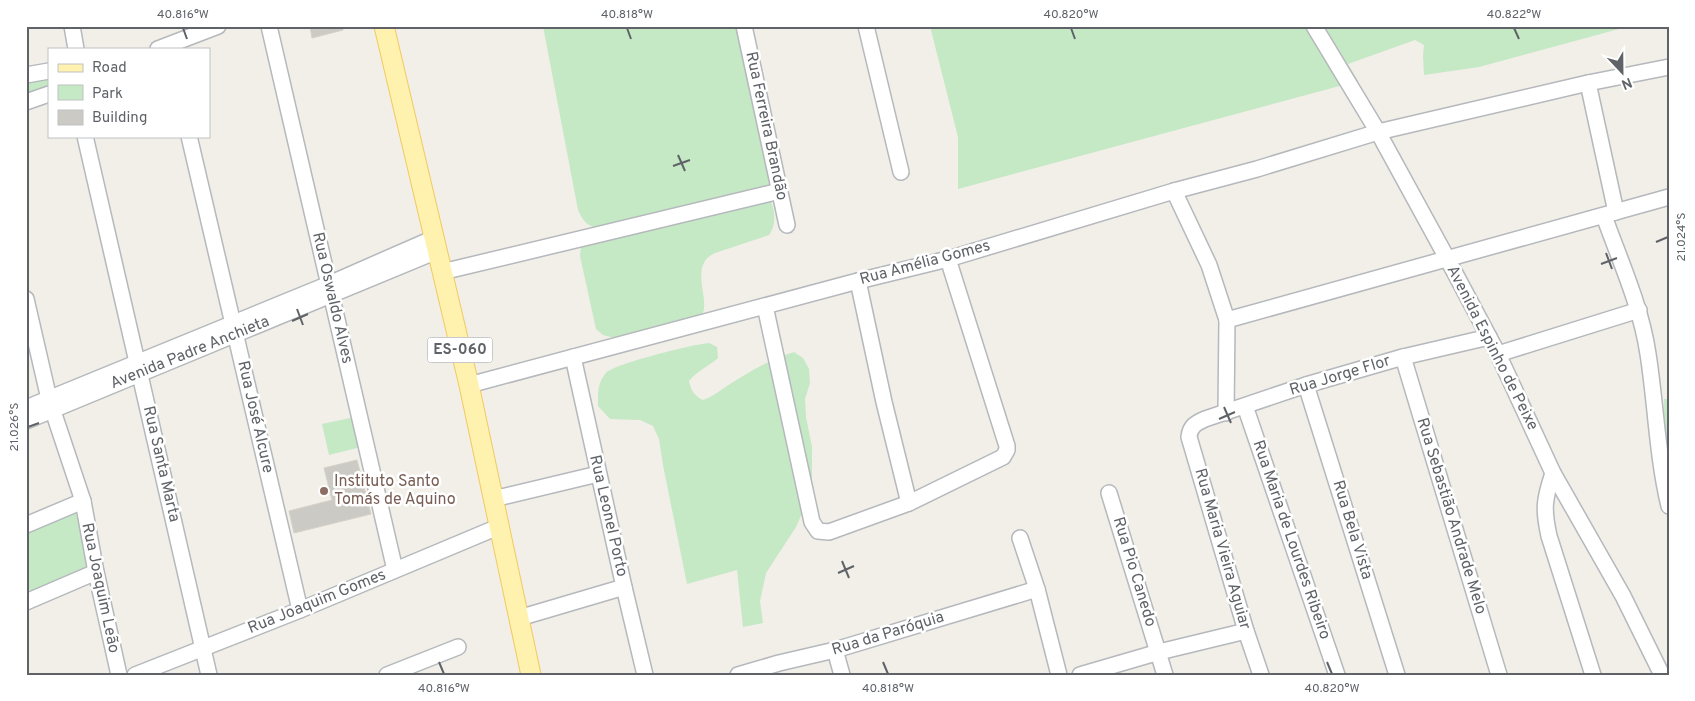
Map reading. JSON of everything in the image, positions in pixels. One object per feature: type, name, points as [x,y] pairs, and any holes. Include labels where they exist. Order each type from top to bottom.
[{"type":"main road","name":"ES-060","points":[[384,26],[469,385],[530,675]]},
{"type":"street","points":[[72,26],[76,48]]},
{"type":"street","points":[[165,47],[218,26]]},
{"type":"street","name":"Rua Oswaldo Alves","points":[[269,26],[395,570]]},
{"type":"street","name":"Rua Ferreira Brandão","points":[[744,26],[787,225]]},
{"type":"street","points":[[866,26],[901,172]]},
{"type":"street","name":"Avenida Espinho de Peixe","points":[[1314,26],[1378,132],[1448,260],[1498,354],[1553,473],[1623,596],[1662,675]]},
{"type":"street","name":"Rua Amélia Gomes","points":[[469,385],[858,281],[948,259],[1378,132],[1588,83],[1669,67]]},
{"type":"street","points":[[26,76],[48,70]]},
{"type":"street","points":[[1588,83],[1610,214],[1638,310],[1648,354],[1663,482],[1669,506]]},
{"type":"street","points":[[26,102],[48,94]]},
{"type":"street","name":"Rua Santa Marta","points":[[86,138],[209,675]]},
{"type":"street","name":"Rua José Alcure","points":[[189,138],[300,610]]},
{"type":"street","points":[[442,272],[780,191]]},
{"type":"street","points":[[1174,191],[1209,265],[1227,320],[1226,413]]},
{"type":"street","points":[[1227,320],[1669,197]]},
{"type":"street","name":"Avenida Padre Anchieta","points":[[26,421],[52,405],[436,245]]},
{"type":"street","points":[[765,306],[812,522],[818,530],[829,532],[909,503],[1003,457],[1007,450],[948,259]]},
{"type":"street","points":[[858,281],[884,402],[909,503]]},
{"type":"street","name":"Rua Joaquim Leão","points":[[26,299],[29,323],[52,405],[83,501],[96,572],[119,675]]},
{"type":"street","points":[[1498,354],[1638,310]]},
{"type":"street","name":"Rua Jorge Flor","points":[[1194,424],[1306,385],[1403,357],[1488,337]]},
{"type":"street","name":"Rua Leonel Porto","points":[[573,356],[598,474],[645,675]]},
{"type":"street","name":"Rua Sebastião Andrade Melo","points":[[1403,357],[1499,675]]},
{"type":"street","name":"Rua Bela Vista","points":[[1306,385],[1397,675]]},
{"type":"street","name":"Avenida Padre Anchieta","points":[[26,408],[52,405]]},
{"type":"street","name":"Rua Maria de Lourdes Ribeiro","points":[[1245,406],[1337,675]]},
{"type":"street","name":"Rua Maria Vieira Aguiar","points":[[1194,424],[1191,428],[1190,437],[1246,631],[1261,675]]},
{"type":"street","points":[[1553,473],[1545,497],[1545,520],[1593,675]]},
{"type":"street","points":[[493,500],[598,474]]},
{"type":"street","name":"Rua Pio Canedo","points":[[1109,493],[1165,675]]},
{"type":"street","points":[[26,525],[83,501]]},
{"type":"street","name":"Rua Joaquim Gomes","points":[[135,675],[300,610],[498,527]]},
{"type":"street","points":[[1020,538],[1059,675]]},
{"type":"street","points":[[26,602],[96,572]]},
{"type":"street","points":[[519,618],[624,587]]},
{"type":"street","name":"Rua da Paróquia","points":[[738,675],[835,650],[1036,589]]},
{"type":"street","points":[[1080,675],[1159,652],[1246,631]]},
{"type":"street","points":[[387,675],[458,647]]},
{"type":"street","points":[[835,650],[842,675]]},
{"type":"green space","points":[[543,26],[739,26],[773,176],[769,185],[760,191],[598,228],[588,224],[578,210]]},
{"type":"green space","points":[[930,26],[1630,26],[1479,67],[1424,75],[1424,45],[1415,40],[1348,64],[1358,81],[958,189],[958,137]]},
{"type":"green space","points":[[48,75],[48,89],[30,96],[26,88],[26,82]]},
{"type":"green space","points":[[770,200],[774,218],[773,227],[769,235],[715,253],[707,259],[702,267],[704,303],[700,318],[618,339],[603,335],[596,329],[580,256],[581,247],[585,243]]},
{"type":"green space","points":[[709,343],[717,347],[718,358],[689,381],[693,392],[703,400],[776,358],[794,352],[803,358],[809,369],[810,383],[805,399],[806,417],[812,447],[812,491],[796,527],[766,573],[760,601],[763,623],[743,627],[737,570],[687,584],[659,439],[653,426],[640,420],[610,419],[598,406],[601,381],[606,373],[612,369],[655,355]]},
{"type":"green space","points":[[1664,399],[1669,399],[1669,509],[1662,466]]},
{"type":"green space","points":[[355,417],[361,447],[329,455],[322,424]]},
{"type":"green space","points":[[76,513],[88,567],[31,595],[26,578],[26,533]]},
{"type":"building","points":[[310,26],[343,26],[343,30],[312,38]]},
{"type":"building","points":[[357,460],[371,514],[294,533],[289,511],[332,500],[324,468]]},
{"type":"place","name":"Instituto Santo Tomás de Aquino","points":[[324,491]]}]
